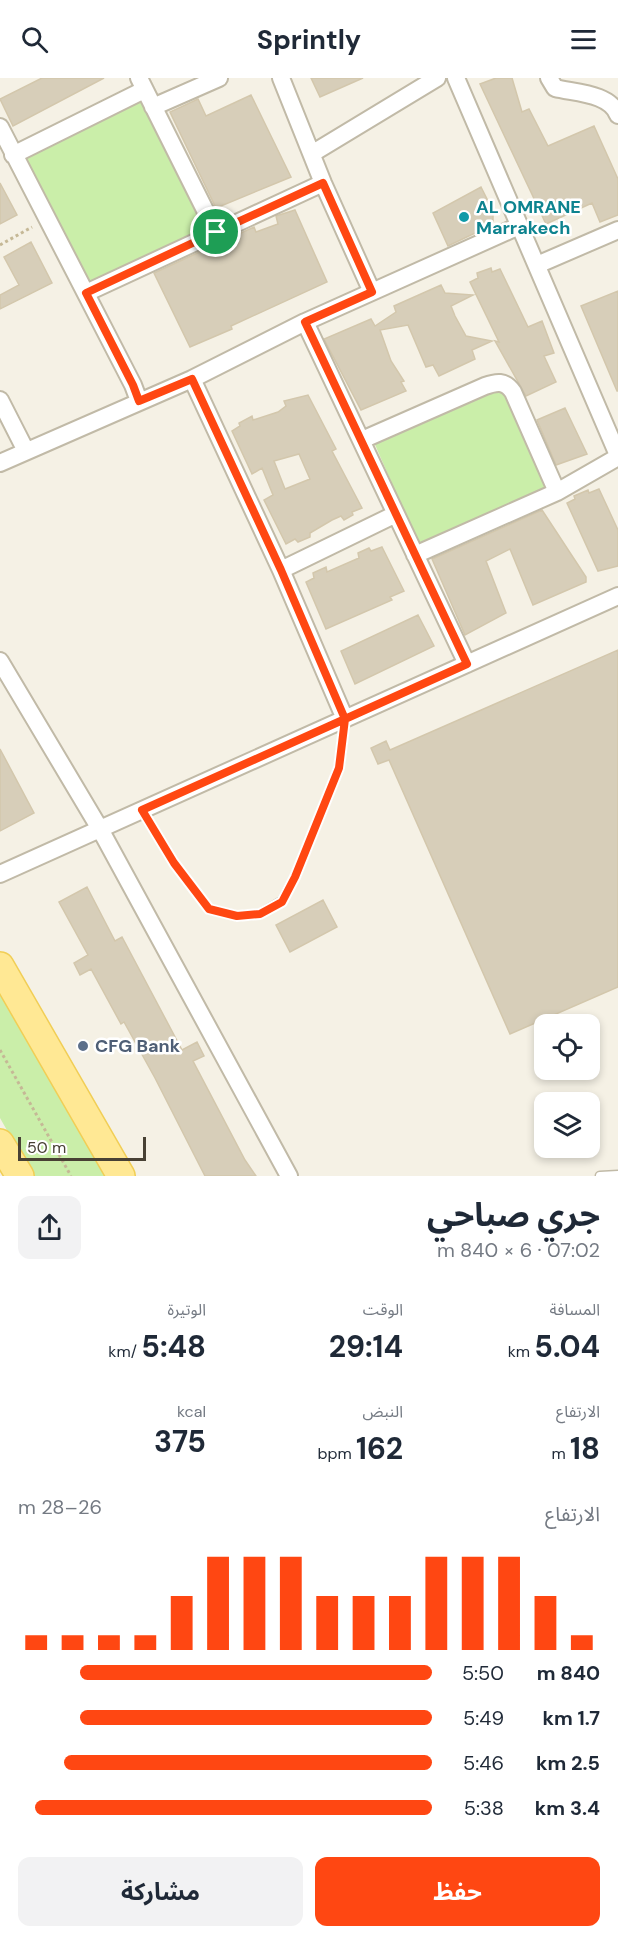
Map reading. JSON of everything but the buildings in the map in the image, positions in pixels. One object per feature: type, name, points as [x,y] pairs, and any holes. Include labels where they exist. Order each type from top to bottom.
[{"type":"main road","points":[[0,966],[122,1176]]},
{"type":"main road","points":[[0,1143],[20,1176]]},
{"type":"street","points":[[153,107],[219,78]]},
{"type":"street","points":[[281,78],[313,153],[323,183],[372,292]]},
{"type":"street","points":[[415,555],[557,492],[618,456],[456,78]]},
{"type":"street","points":[[549,78],[555,88],[601,98],[617,111]]},
{"type":"street","points":[[313,153],[430,80]]},
{"type":"street","points":[[14,155],[141,84],[216,232]]},
{"type":"street","points":[[0,128],[133,385],[139,401]]},
{"type":"street","points":[[86,293],[323,183]]},
{"type":"street","points":[[0,463],[192,379],[305,322],[519,226]]},
{"type":"street","points":[[537,265],[618,230]]},
{"type":"street","points":[[305,322],[467,664]]},
{"type":"street","points":[[192,379],[281,570],[345,719]]},
{"type":"street","points":[[362,440],[484,386],[504,383],[513,392],[557,492]]},
{"type":"street","points":[[0,400],[26,451]]},
{"type":"street","points":[[281,570],[396,514]]},
{"type":"street","points":[[0,873],[618,596]]},
{"type":"street","points":[[0,661],[100,829],[289,1176]]},
{"type":"lane","points":[[142,810],[174,863],[209,909],[237,916],[260,914],[282,902],[295,877],[339,768],[345,719]]},
{"type":"lane","points":[[600,1176],[618,1175]]},
{"type":"path","points":[[0,245],[46,219]]},
{"type":"path","points":[[0,1050],[71,1176]]},
{"type":"green space","points":[[140,99],[205,228],[88,287],[22,158]]},
{"type":"green space","points":[[503,386],[552,491],[420,548],[373,440]]},
{"type":"green space","points":[[0,981],[112,1176],[33,1176],[0,1118]]},
{"type":"place","name":"AL OMRANE Marrakech","points":[[464,217]]},
{"type":"place","name":"CFG Bank","points":[[83,1046]]},
{"type":"route","points":[[216,232],[86,293],[139,401],[192,379],[281,570],[345,719],[142,810],[174,863],[209,909],[237,916],[260,914],[282,902],[295,877],[339,768],[345,719],[467,664],[305,322],[372,292],[323,183],[216,232]]}]
